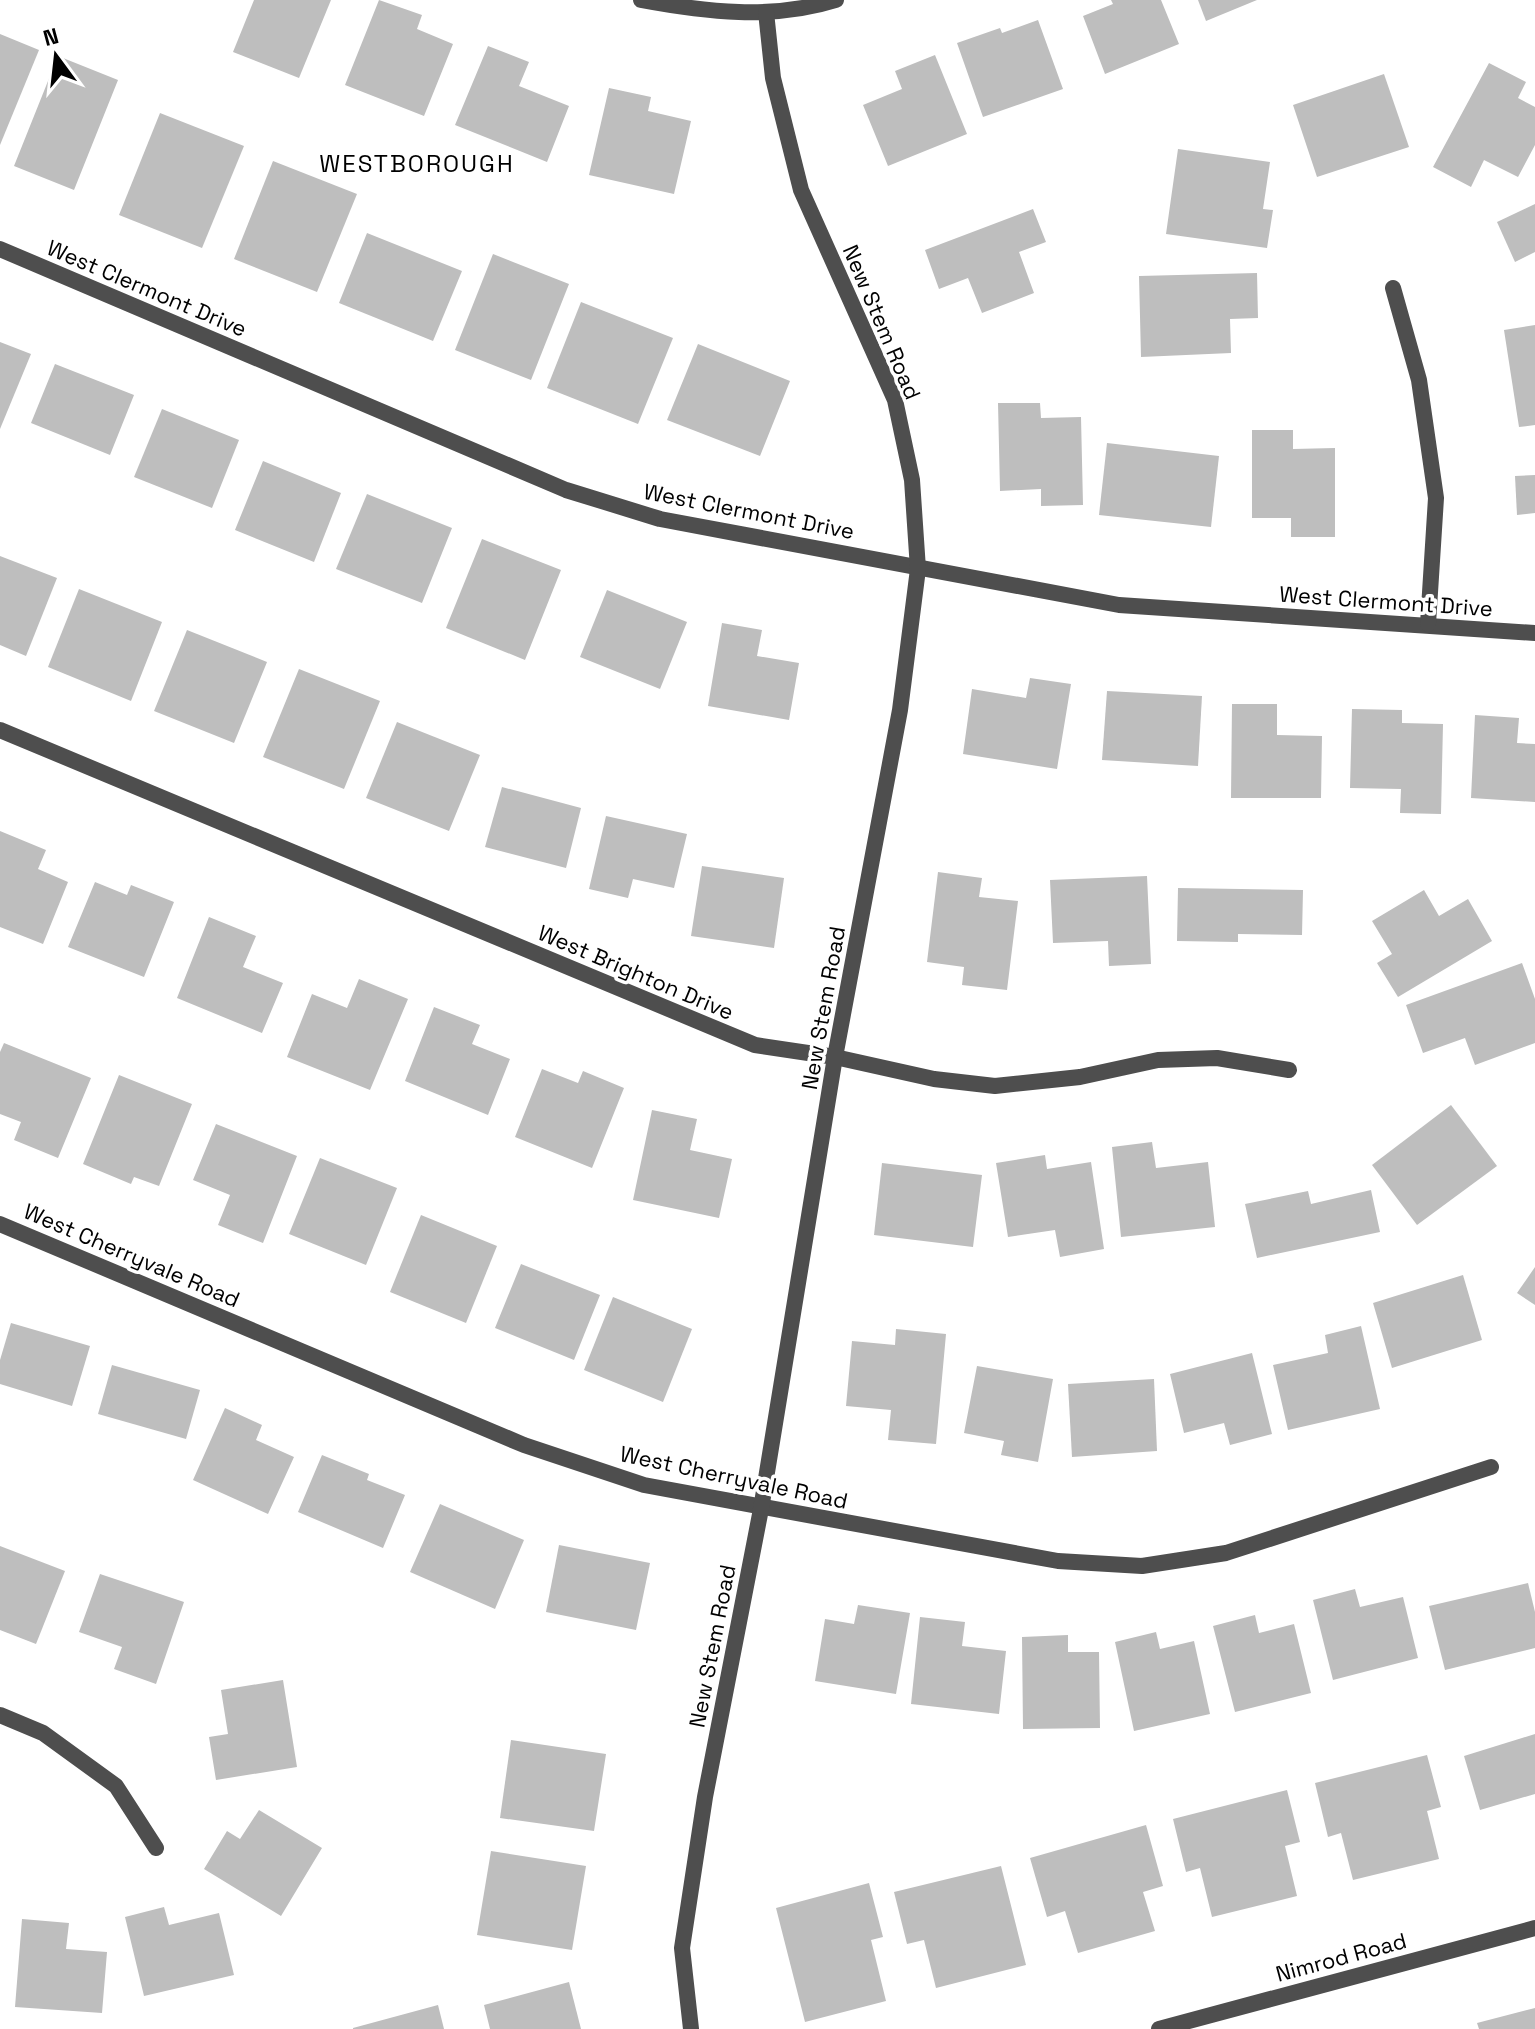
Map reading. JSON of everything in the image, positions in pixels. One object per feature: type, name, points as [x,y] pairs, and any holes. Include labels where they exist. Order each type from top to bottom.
[{"type":"street","points":[[641,0],[719,12],[766,12],[836,0]]},
{"type":"street","name":"New Stem Road","points":[[691,2029],[682,1948],[705,1797],[761,1509],[835,1057],[900,710],[918,569],[912,480],[895,400],[801,190],[773,78],[766,12]]},
{"type":"street","name":"West Clermont Drive","points":[[0,249],[566,490],[660,519],[1119,605],[1535,633]]},
{"type":"street","points":[[1393,288],[1419,380],[1436,498],[1428,624]]},
{"type":"street","name":"West Brighton Drive","points":[[0,730],[755,1045],[835,1057],[934,1079],[995,1086],[1080,1077],[1158,1060],[1217,1058],[1289,1070]]},
{"type":"street","name":"West Cherryvale Road","points":[[0,1224],[524,1445],[644,1485],[761,1509],[1058,1561],[1142,1566],[1226,1553],[1491,1467]]},
{"type":"street","points":[[0,1715],[43,1733],[116,1786],[156,1848]]},
{"type":"street","name":"Nimrod Road","points":[[1159,2029],[1535,1928]]},
{"type":"building","points":[[254,0],[331,0],[299,78],[233,52]]},
{"type":"building","points":[[379,0],[422,15],[417,29],[453,44],[424,116],[345,85]]},
{"type":"building","points":[[1111,0],[1161,0],[1179,44],[1105,74],[1083,16],[1113,4]]},
{"type":"building","points":[[1198,0],[1257,0],[1206,21]]},
{"type":"building","points":[[1038,20],[1063,89],[983,117],[957,43],[1000,28],[1002,33]]},
{"type":"building","points":[[0,34],[39,50],[0,145]]},
{"type":"building","points":[[488,46],[529,62],[519,86],[569,106],[547,162],[455,125]]},
{"type":"building","points":[[935,55],[967,134],[888,166],[863,105],[902,89],[895,71]]},
{"type":"building","points":[[58,56],[118,80],[74,190],[14,166]]},
{"type":"building","points":[[1489,63],[1526,82],[1518,98],[1535,107],[1535,145],[1518,177],[1484,160],[1471,187],[1433,167]]},
{"type":"building","points":[[1384,74],[1409,147],[1317,177],[1293,105]]},
{"type":"building","points":[[609,88],[651,97],[648,111],[691,121],[674,194],[589,175]]},
{"type":"building","points":[[160,113],[244,146],[202,248],[119,215]]},
{"type":"building","points":[[1178,149],[1270,162],[1263,209],[1273,210],[1267,248],[1166,234]]},
{"type":"building","points":[[273,161],[357,194],[317,292],[234,259]]},
{"type":"building","points":[[1535,204],[1535,252],[1515,262],[1497,222]]},
{"type":"building","points":[[1033,209],[1046,242],[1019,252],[1034,293],[982,313],[968,278],[939,289],[925,250]]},
{"type":"building","points":[[367,233],[462,271],[433,341],[339,303]]},
{"type":"building","points":[[493,254],[569,284],[531,380],[455,350]]},
{"type":"building","points":[[1257,273],[1258,318],[1230,319],[1231,353],[1141,357],[1139,276]]},
{"type":"building","points":[[581,302],[673,338],[638,424],[547,388]]},
{"type":"building","points":[[1535,325],[1535,425],[1519,427],[1504,330]]},
{"type":"building","points":[[0,342],[31,354],[0,429]]},
{"type":"building","points":[[698,344],[790,381],[760,456],[667,420]]},
{"type":"building","points":[[55,364],[134,395],[110,455],[31,423]]},
{"type":"building","points":[[998,403],[1040,403],[1041,418],[1081,417],[1083,505],[1041,506],[1041,489],[1000,491]]},
{"type":"building","points":[[162,409],[239,440],[212,508],[134,477]]},
{"type":"building","points":[[1252,430],[1293,430],[1293,449],[1335,448],[1335,537],[1291,537],[1291,518],[1252,518]]},
{"type":"building","points":[[1107,443],[1219,456],[1211,527],[1099,515]]},
{"type":"building","points":[[263,461],[341,493],[314,562],[235,530]]},
{"type":"building","points":[[1535,475],[1535,513],[1517,515],[1515,476]]},
{"type":"building","points":[[367,494],[452,528],[422,603],[336,569]]},
{"type":"building","points":[[482,539],[561,570],[525,660],[446,628]]},
{"type":"building","points":[[0,556],[57,578],[26,656],[0,645]]},
{"type":"building","points":[[79,589],[162,622],[131,701],[48,667]]},
{"type":"building","points":[[607,590],[687,622],[660,689],[580,657]]},
{"type":"building","points":[[722,623],[762,630],[757,656],[799,663],[789,720],[708,706]]},
{"type":"building","points":[[187,630],[267,662],[234,743],[154,711]]},
{"type":"building","points":[[299,669],[380,701],[344,789],[263,757]]},
{"type":"building","points":[[1030,678],[1071,684],[1057,769],[963,754],[972,689],[1026,698]]},
{"type":"building","points":[[1107,691],[1202,696],[1198,766],[1102,760]]},
{"type":"building","points":[[1232,704],[1277,704],[1277,735],[1322,736],[1321,798],[1231,798]]},
{"type":"building","points":[[1352,709],[1402,710],[1402,723],[1443,724],[1441,814],[1400,813],[1401,789],[1350,788]]},
{"type":"building","points":[[1475,715],[1519,718],[1517,743],[1535,744],[1535,802],[1471,798]]},
{"type":"building","points":[[397,722],[480,755],[449,831],[366,798]]},
{"type":"building","points":[[502,787],[581,808],[566,868],[485,847]]},
{"type":"building","points":[[606,816],[687,834],[674,888],[633,879],[628,898],[589,889]]},
{"type":"building","points":[[0,831],[46,850],[38,869],[68,882],[43,944],[0,927]]},
{"type":"building","points":[[702,866],[784,878],[774,948],[691,936]]},
{"type":"building","points":[[938,872],[982,878],[979,897],[1018,901],[1007,990],[962,985],[964,967],[927,962]]},
{"type":"building","points":[[1147,876],[1151,964],[1109,966],[1108,941],[1053,943],[1050,880]]},
{"type":"building","points":[[95,882],[127,895],[131,885],[174,902],[144,977],[68,947]]},
{"type":"building","points":[[1178,888],[1303,890],[1302,935],[1238,934],[1238,942],[1177,941]]},
{"type":"building","points":[[1424,890],[1439,916],[1468,899],[1492,941],[1398,997],[1377,963],[1392,954],[1372,921]]},
{"type":"building","points":[[209,917],[256,936],[243,967],[283,983],[262,1033],[177,998]]},
{"type":"building","points":[[1522,963],[1535,999],[1535,1043],[1475,1065],[1465,1038],[1423,1053],[1406,1005]]},
{"type":"building","points":[[359,979],[408,999],[370,1090],[287,1057],[312,994],[347,1008]]},
{"type":"building","points":[[434,1007],[480,1025],[472,1044],[510,1059],[488,1115],[405,1081]]},
{"type":"building","points":[[4,1043],[91,1078],[58,1158],[14,1140],[21,1122],[0,1114],[0,1052]]},
{"type":"building","points":[[542,1069],[578,1083],[583,1071],[624,1088],[592,1168],[515,1137]]},
{"type":"building","points":[[119,1075],[192,1104],[159,1186],[134,1177],[131,1184],[83,1164]]},
{"type":"building","points":[[1451,1105],[1497,1166],[1417,1225],[1372,1165]]},
{"type":"building","points":[[652,1110],[697,1119],[690,1150],[732,1159],[719,1218],[633,1200]]},
{"type":"building","points":[[216,1124],[297,1156],[263,1243],[218,1225],[230,1195],[193,1180]]},
{"type":"building","points":[[1152,1142],[1156,1168],[1208,1162],[1215,1227],[1121,1237],[1112,1147]]},
{"type":"building","points":[[1045,1155],[1047,1169],[1091,1162],[1104,1249],[1060,1257],[1055,1230],[1008,1237],[996,1163]]},
{"type":"building","points":[[320,1158],[397,1188],[366,1265],[289,1234]]},
{"type":"building","points":[[882,1163],[982,1175],[973,1247],[874,1235]]},
{"type":"building","points":[[1371,1190],[1380,1232],[1257,1258],[1245,1204],[1308,1191],[1311,1204]]},
{"type":"building","points":[[421,1215],[497,1246],[466,1323],[390,1292]]},
{"type":"building","points":[[521,1264],[600,1295],[574,1360],[495,1328]]},
{"type":"building","points":[[1535,1267],[1535,1305],[1517,1293]]},
{"type":"building","points":[[1463,1275],[1482,1340],[1392,1368],[1373,1303]]},
{"type":"building","points":[[613,1297],[692,1329],[663,1402],[584,1370]]},
{"type":"building","points":[[11,1323],[90,1346],[72,1406],[0,1384],[0,1360]]},
{"type":"building","points":[[1361,1326],[1380,1409],[1288,1430],[1273,1365],[1328,1353],[1325,1335]]},
{"type":"building","points":[[896,1329],[946,1334],[936,1444],[888,1440],[891,1410],[846,1406],[852,1341],[895,1345]]},
{"type":"building","points":[[1252,1353],[1272,1434],[1230,1445],[1224,1423],[1184,1433],[1170,1374]]},
{"type":"building","points":[[112,1365],[200,1390],[186,1439],[98,1414]]},
{"type":"building","points":[[977,1366],[1053,1379],[1038,1462],[1001,1455],[1004,1441],[964,1433]]},
{"type":"building","points":[[1154,1379],[1157,1451],[1072,1457],[1068,1384]]},
{"type":"building","points":[[225,1408],[262,1425],[256,1440],[294,1457],[268,1514],[193,1480]]},
{"type":"building","points":[[322,1455],[369,1474],[367,1480],[405,1495],[383,1548],[298,1512]]},
{"type":"building","points":[[440,1504],[524,1540],[495,1609],[410,1572]]},
{"type":"building","points":[[559,1545],[650,1563],[636,1630],[546,1612]]},
{"type":"building","points":[[0,1546],[65,1571],[36,1644],[0,1630]]},
{"type":"building","points":[[100,1574],[184,1602],[156,1684],[114,1669],[122,1647],[79,1632]]},
{"type":"building","points":[[1528,1583],[1535,1612],[1535,1648],[1445,1670],[1429,1606]]},
{"type":"building","points":[[1355,1589],[1360,1607],[1403,1597],[1418,1658],[1333,1680],[1313,1600]]},
{"type":"building","points":[[858,1605],[910,1613],[896,1694],[815,1681],[825,1619],[854,1624]]},
{"type":"building","points":[[1255,1615],[1259,1633],[1294,1624],[1311,1693],[1235,1712],[1213,1626]]},
{"type":"building","points":[[920,1617],[965,1622],[962,1646],[1006,1651],[999,1714],[911,1704]]},
{"type":"building","points":[[1156,1632],[1160,1649],[1194,1641],[1210,1714],[1134,1731],[1115,1642]]},
{"type":"building","points":[[1068,1635],[1068,1652],[1099,1652],[1100,1728],[1023,1729],[1022,1637]]},
{"type":"building","points":[[283,1680],[297,1767],[216,1780],[209,1737],[228,1734],[221,1690]]},
{"type":"building","points":[[1535,1734],[1535,1794],[1480,1810],[1464,1756]]},
{"type":"building","points":[[511,1740],[606,1754],[594,1831],[500,1818]]},
{"type":"building","points":[[1427,1755],[1441,1807],[1427,1811],[1439,1859],[1353,1880],[1341,1833],[1328,1837],[1315,1783]]},
{"type":"building","points":[[1287,1790],[1300,1842],[1285,1846],[1297,1896],[1212,1917],[1200,1868],[1186,1872],[1173,1819]]},
{"type":"building","points":[[259,1810],[322,1848],[281,1916],[204,1869],[227,1831],[240,1839]]},
{"type":"building","points":[[1146,1825],[1163,1886],[1143,1892],[1155,1931],[1078,1953],[1065,1911],[1047,1917],[1030,1858]]},
{"type":"building","points":[[491,1851],[586,1866],[572,1950],[477,1935]]},
{"type":"building","points":[[1001,1866],[1026,1965],[936,1988],[924,1940],[907,1944],[894,1892]]},
{"type":"building","points":[[869,1883],[883,1937],[871,1940],[886,2001],[805,2022],[776,1908]]},
{"type":"building","points":[[164,1907],[169,1925],[219,1913],[234,1975],[144,1996],[125,1917]]},
{"type":"building","points":[[22,1919],[69,1923],[66,1949],[107,1952],[102,2013],[15,2007]]},
{"type":"building","points":[[569,1982],[581,2029],[490,2029],[484,2005]]},
{"type":"building","points":[[438,2005],[444,2029],[353,2029],[353,2028]]},
{"type":"building","points":[[1535,2008],[1535,2029],[1479,2029],[1477,2023]]},
{"type":"district","name":"WESTBOROUGH","points":[[417,164]]}]
